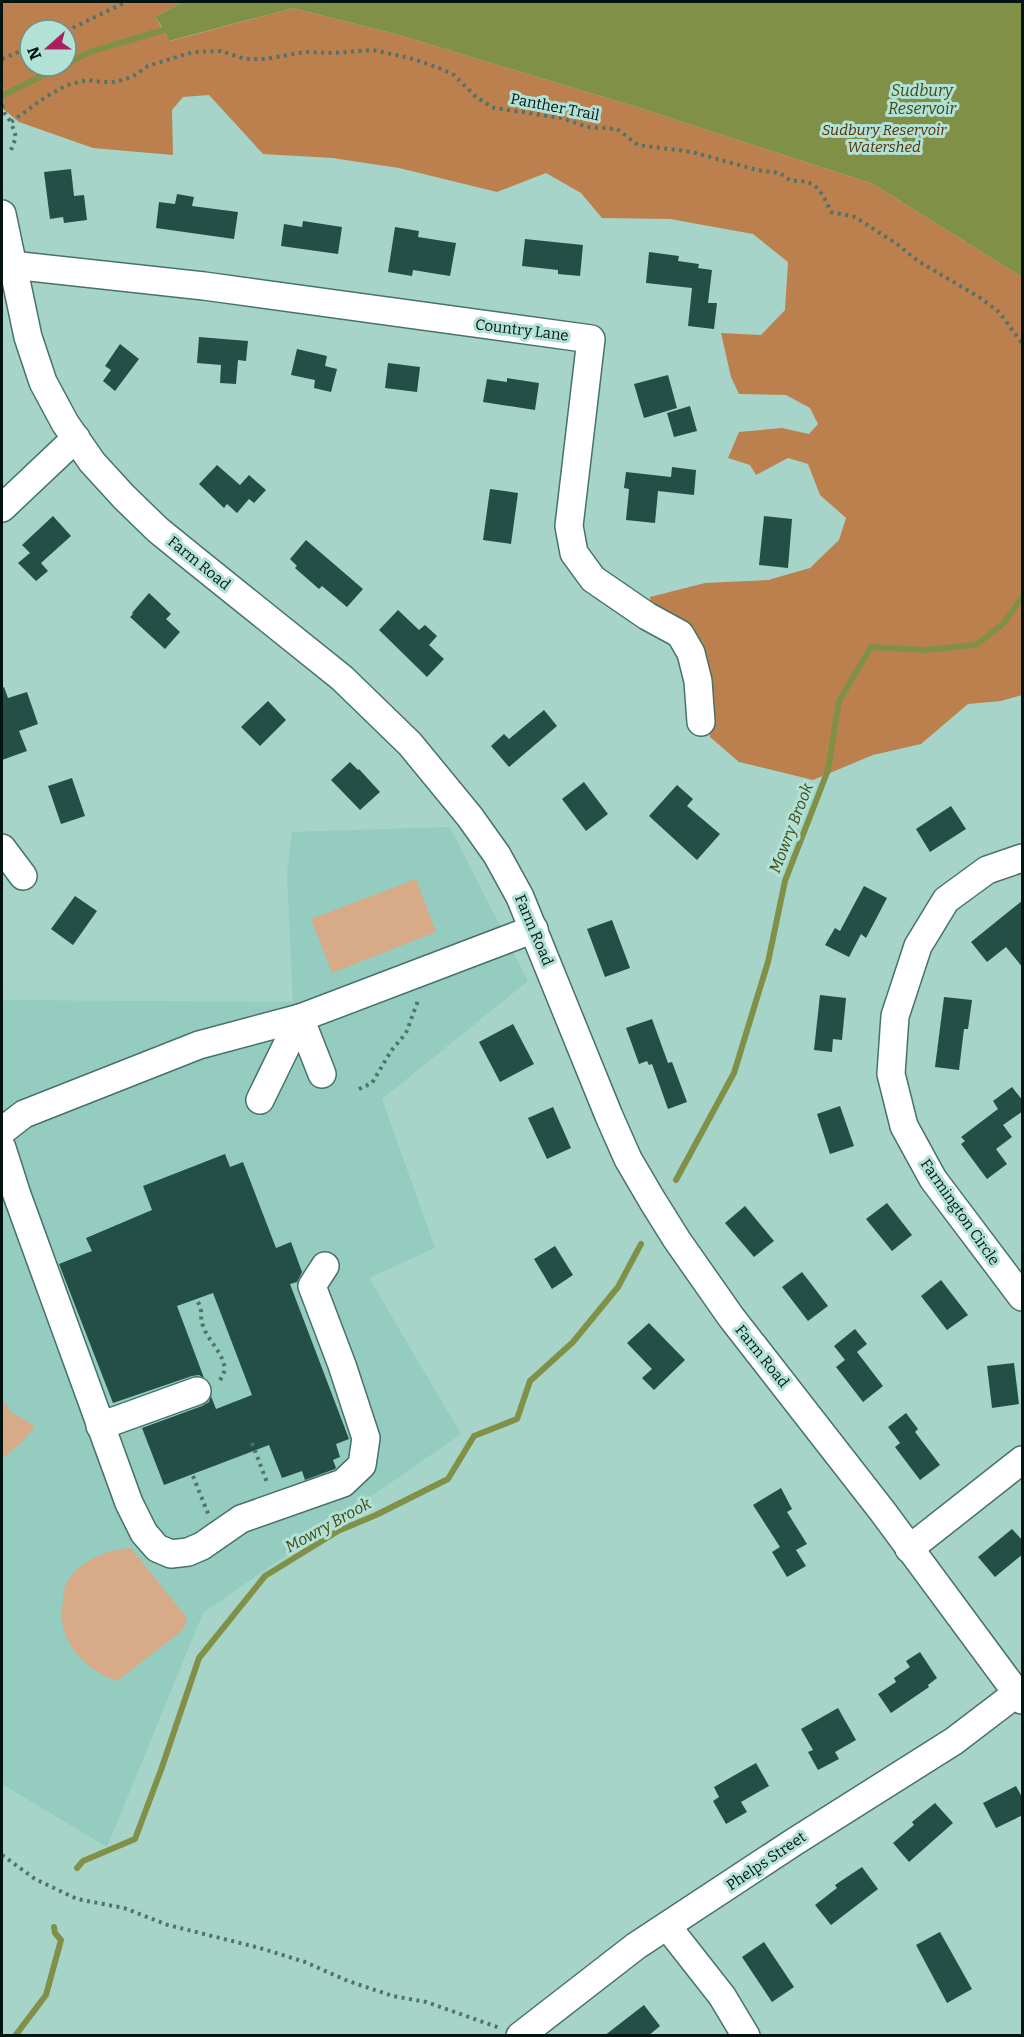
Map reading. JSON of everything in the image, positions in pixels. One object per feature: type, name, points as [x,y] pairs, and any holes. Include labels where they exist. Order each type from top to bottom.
[{"type":"street","name":"Farm Road","points":[[2,214],[28,337],[43,382],[65,423],[92,462],[158,530],[342,678],[410,744],[456,798],[497,855],[520,897],[628,1159],[676,1240],[731,1317],[790,1391],[1020,1697]]},
{"type":"street","name":"Country Lane","points":[[12,265],[204,286],[591,339],[569,526],[574,553],[593,579],[647,616],[680,634],[692,652],[698,681],[701,722]]},
{"type":"street","points":[[2,508],[76,438]]},
{"type":"street","points":[[2,848],[22,876]]},
{"type":"street","name":"Farmington Circle","points":[[1023,858],[987,870],[946,900],[918,945],[895,1016],[891,1074],[904,1126],[933,1179],[1023,1297]]},
{"type":"street","points":[[2,1131],[24,1114],[199,1045],[300,1018],[534,929]]},
{"type":"street","points":[[300,1018],[322,1074]]},
{"type":"street","points":[[260,1100],[300,1018]]},
{"type":"street","points":[[2,1148],[129,1503],[144,1533],[157,1548],[171,1554],[188,1552],[202,1546],[241,1519],[343,1483],[362,1465],[366,1438],[342,1365],[312,1286],[325,1266]]},
{"type":"street","points":[[100,1426],[197,1391]]},
{"type":"street","points":[[909,1549],[1023,1460]]},
{"type":"street","name":"Phelps Street","points":[[520,2035],[608,1967],[667,1926],[1020,1697]]},
{"type":"street","points":[[667,1926],[722,1996],[746,2036]]},
{"type":"path","points":[[78,25],[126,2]]},
{"type":"path","name":"Panther Trail","points":[[11,122],[44,98],[67,85],[87,80],[102,82],[124,80],[148,66],[193,52],[221,51],[245,59],[305,52],[373,51],[410,58],[454,75],[476,97],[494,108],[562,118],[587,128],[618,129],[638,145],[692,152],[757,170],[780,173],[791,181],[804,180],[819,188],[831,212],[855,217],[897,244],[918,261],[979,297],[999,312],[1023,343]]},
{"type":"path","points":[[2,59],[18,52]]},
{"type":"path","points":[[2,105],[16,137],[11,150]]},
{"type":"path","points":[[359,1089],[372,1083],[391,1051],[406,1033],[419,998]]},
{"type":"path","points":[[197,1391],[216,1383],[223,1377],[225,1367],[201,1323],[202,1311],[198,1302]]},
{"type":"path","points":[[252,1443],[277,1508]]},
{"type":"path","points":[[193,1476],[217,1536]]},
{"type":"path","points":[[2,1855],[35,1879],[78,1899],[124,1908],[168,1925],[282,1955],[348,1981],[393,1996],[426,2002],[520,2035]]},
{"type":"shaded area","name":"Sudbury Reservoir Watershed","points":[[2,2],[183,2],[155,17],[170,41],[293,8],[399,35],[643,109],[873,184],[1022,277],[1022,695],[1001,701],[968,704],[921,744],[873,755],[813,780],[739,762],[710,737],[707,703],[651,612],[650,597],[705,583],[768,580],[810,568],[839,540],[846,518],[820,495],[808,464],[788,458],[756,475],[750,465],[728,458],[739,432],[782,428],[809,434],[818,424],[810,408],[786,395],[739,394],[731,377],[721,333],[761,335],[785,310],[788,262],[753,234],[670,219],[602,218],[581,193],[546,173],[497,192],[399,168],[332,158],[263,154],[209,95],[183,97],[172,110],[173,155],[93,148],[19,122],[2,108]]},
{"type":"shaded area","points":[[450,827],[528,981],[382,1099],[435,1248],[369,1278],[461,1434],[203,1613],[107,1847],[2,1784],[2,1000],[293,1002],[287,874],[292,832]]},
{"type":"shaded area","points":[[416,879],[436,932],[332,973],[311,919]]},
{"type":"shaded area","points":[[2,1399],[12,1413],[35,1426],[22,1442],[2,1459]]},
{"type":"shaded area","points":[[131,1548],[187,1618],[185,1626],[179,1633],[117,1681],[93,1669],[74,1651],[63,1627],[63,1600],[66,1584],[79,1568],[103,1554]]},
{"type":"water","name":"Sudbury Reservoir","points":[[183,2],[1022,2],[1022,277],[873,184],[643,109],[399,35],[293,8],[169,41],[155,17]]},
{"type":"building","points":[[71,169],[74,196],[84,195],[87,220],[64,223],[63,217],[50,219],[44,172]]},
{"type":"building","points":[[177,194],[194,197],[192,206],[238,212],[234,239],[156,228],[159,202],[175,204]]},
{"type":"building","points":[[303,221],[342,227],[338,254],[281,246],[284,224],[302,227]]},
{"type":"building","points":[[395,227],[419,231],[418,237],[456,243],[450,276],[413,270],[412,276],[388,272]]},
{"type":"building","points":[[525,239],[583,245],[580,276],[558,274],[558,270],[522,266]]},
{"type":"building","points":[[649,252],[679,256],[678,261],[699,264],[698,268],[712,270],[708,303],[717,303],[714,329],[688,326],[692,288],[646,283]]},
{"type":"building","points":[[199,337],[248,341],[246,361],[238,360],[236,384],[220,383],[221,365],[197,363]]},
{"type":"building","points":[[120,344],[139,359],[115,391],[103,381],[111,370],[105,366]]},
{"type":"building","points":[[297,349],[327,356],[325,366],[337,369],[331,392],[314,388],[315,380],[291,375]]},
{"type":"building","points":[[388,363],[420,367],[417,392],[385,388]]},
{"type":"building","points":[[668,375],[677,408],[644,418],[634,384]]},
{"type":"building","points":[[507,378],[539,383],[535,410],[483,402],[487,379],[507,382]]},
{"type":"building","points":[[690,406],[697,431],[674,437],[667,413]]},
{"type":"building","points":[[217,465],[240,485],[249,475],[266,490],[254,503],[249,499],[237,513],[227,504],[224,508],[199,484]]},
{"type":"building","points":[[672,467],[696,470],[694,495],[658,491],[655,523],[626,520],[629,489],[624,488],[626,472],[671,477]]},
{"type":"building","points":[[490,489],[518,493],[511,544],[483,540]]},
{"type":"building","points":[[53,516],[71,536],[41,563],[48,571],[36,581],[18,563],[30,553],[22,545]]},
{"type":"building","points":[[764,516],[792,519],[788,568],[759,565]]},
{"type":"building","points":[[306,540],[363,589],[347,607],[322,586],[319,589],[295,568],[297,566],[290,559]]},
{"type":"building","points":[[149,593],[171,614],[166,619],[180,632],[165,649],[130,617]]},
{"type":"building","points":[[398,610],[419,630],[425,625],[437,636],[429,645],[444,659],[427,677],[379,630]]},
{"type":"building","points":[[4,687],[8,698],[27,692],[38,724],[19,731],[27,751],[2,760],[2,688]]},
{"type":"building","points":[[268,701],[286,720],[260,746],[241,727]]},
{"type":"building","points":[[544,710],[557,726],[509,767],[491,746],[504,734],[509,739]]},
{"type":"building","points":[[350,762],[380,792],[360,810],[331,780]]},
{"type":"building","points":[[72,778],[85,816],[61,824],[48,786]]},
{"type":"building","points":[[584,782],[608,814],[586,831],[562,799]]},
{"type":"building","points":[[677,785],[693,799],[687,806],[720,834],[697,860],[649,816]]},
{"type":"building","points":[[951,806],[966,829],[930,852],[916,829]]},
{"type":"building","points":[[864,886],[887,898],[866,938],[861,934],[849,957],[825,945],[835,928],[840,931]]},
{"type":"building","points":[[75,896],[97,911],[73,945],[51,929]]},
{"type":"building","points":[[1023,900],[1023,968],[1006,947],[987,962],[971,942]]},
{"type":"building","points":[[612,920],[630,968],[605,977],[587,929]]},
{"type":"building","points":[[820,995],[846,998],[842,1040],[833,1039],[832,1052],[814,1050]]},
{"type":"building","points":[[944,997],[972,1000],[968,1029],[964,1029],[959,1070],[935,1067]]},
{"type":"building","points":[[652,1019],[668,1063],[672,1062],[687,1102],[668,1109],[652,1064],[649,1065],[647,1061],[639,1064],[626,1028]]},
{"type":"building","points":[[513,1024],[534,1064],[500,1082],[479,1042]]},
{"type":"building","points":[[1012,1087],[1023,1101],[1023,1111],[1003,1125],[1012,1137],[996,1149],[1007,1164],[987,1179],[961,1144],[965,1141],[961,1137],[998,1109],[993,1101]]},
{"type":"building","points":[[840,1106],[854,1146],[830,1154],[817,1114]]},
{"type":"building","points":[[553,1107],[571,1148],[547,1159],[528,1118]]},
{"type":"building","points":[[225,1154],[230,1167],[243,1162],[276,1248],[291,1242],[302,1272],[297,1282],[290,1284],[349,1439],[336,1444],[340,1457],[333,1460],[335,1469],[305,1480],[302,1471],[282,1478],[269,1445],[164,1485],[142,1428],[202,1406],[209,1402],[211,1396],[216,1409],[252,1395],[213,1293],[177,1306],[204,1378],[199,1375],[192,1376],[113,1403],[59,1264],[92,1251],[86,1238],[152,1210],[143,1186]]},
{"type":"building","points":[[887,1203],[912,1235],[892,1251],[866,1219]]},
{"type":"building","points":[[745,1206],[774,1241],[754,1257],[725,1223]]},
{"type":"building","points":[[555,1246],[573,1275],[552,1289],[534,1259]]},
{"type":"building","points":[[802,1272],[828,1306],[808,1321],[782,1287]]},
{"type":"building","points":[[941,1280],[968,1315],[947,1330],[921,1296]]},
{"type":"building","points":[[649,1323],[685,1360],[654,1390],[642,1378],[652,1369],[627,1343]]},
{"type":"building","points":[[855,1329],[867,1344],[857,1352],[883,1386],[863,1402],[836,1367],[845,1360],[834,1346]]},
{"type":"building","points":[[1014,1363],[1019,1404],[992,1408],[987,1366]]},
{"type":"building","points":[[906,1413],[918,1429],[915,1432],[940,1465],[920,1480],[895,1447],[900,1443],[888,1427]]},
{"type":"building","points":[[781,1488],[792,1509],[787,1512],[807,1544],[796,1550],[806,1566],[787,1577],[772,1552],[780,1547],[753,1505]]},
{"type":"building","points":[[1012,1529],[1023,1541],[1023,1554],[995,1577],[978,1557]]},
{"type":"building","points":[[920,1652],[937,1678],[928,1685],[929,1687],[891,1713],[878,1694],[896,1682],[894,1678],[910,1667],[906,1661]]},
{"type":"building","points":[[838,1708],[856,1740],[835,1752],[839,1759],[818,1770],[808,1752],[813,1750],[801,1729]]},
{"type":"building","points":[[756,1763],[769,1786],[741,1802],[747,1812],[726,1824],[713,1801],[719,1797],[714,1787]]},
{"type":"building","points":[[1016,1786],[1023,1799],[1023,1815],[996,1828],[983,1803]]},
{"type":"building","points":[[935,1803],[953,1823],[909,1862],[893,1843],[914,1825],[912,1822]]},
{"type":"building","points":[[862,1867],[878,1889],[831,1925],[815,1905],[837,1888],[835,1885]]},
{"type":"building","points":[[940,1932],[972,1989],[947,2003],[916,1945]]},
{"type":"building","points":[[764,1942],[794,1987],[772,2002],[742,1957]]},
{"type":"building","points":[[644,2005],[660,2026],[648,2036],[604,2036]]},
{"type":"waterway","points":[[78,58],[90,52],[164,30]]},
{"type":"waterway","points":[[4,95],[38,78]]},
{"type":"waterway","name":"Mowry Brook","points":[[676,1180],[734,1073],[768,962],[785,881],[828,770],[839,701],[871,647],[924,650],[976,645],[1004,623],[1022,597]]},
{"type":"waterway","name":"Mowry Brook","points":[[77,1868],[83,1861],[135,1839],[199,1658],[265,1576],[338,1531],[448,1479],[474,1436],[517,1419],[530,1381],[573,1342],[618,1287],[641,1244]]},
{"type":"waterway","name":"Mowry Brook","points":[[15,2036],[46,1995],[61,1940],[55,1933],[54,1927]]}]
